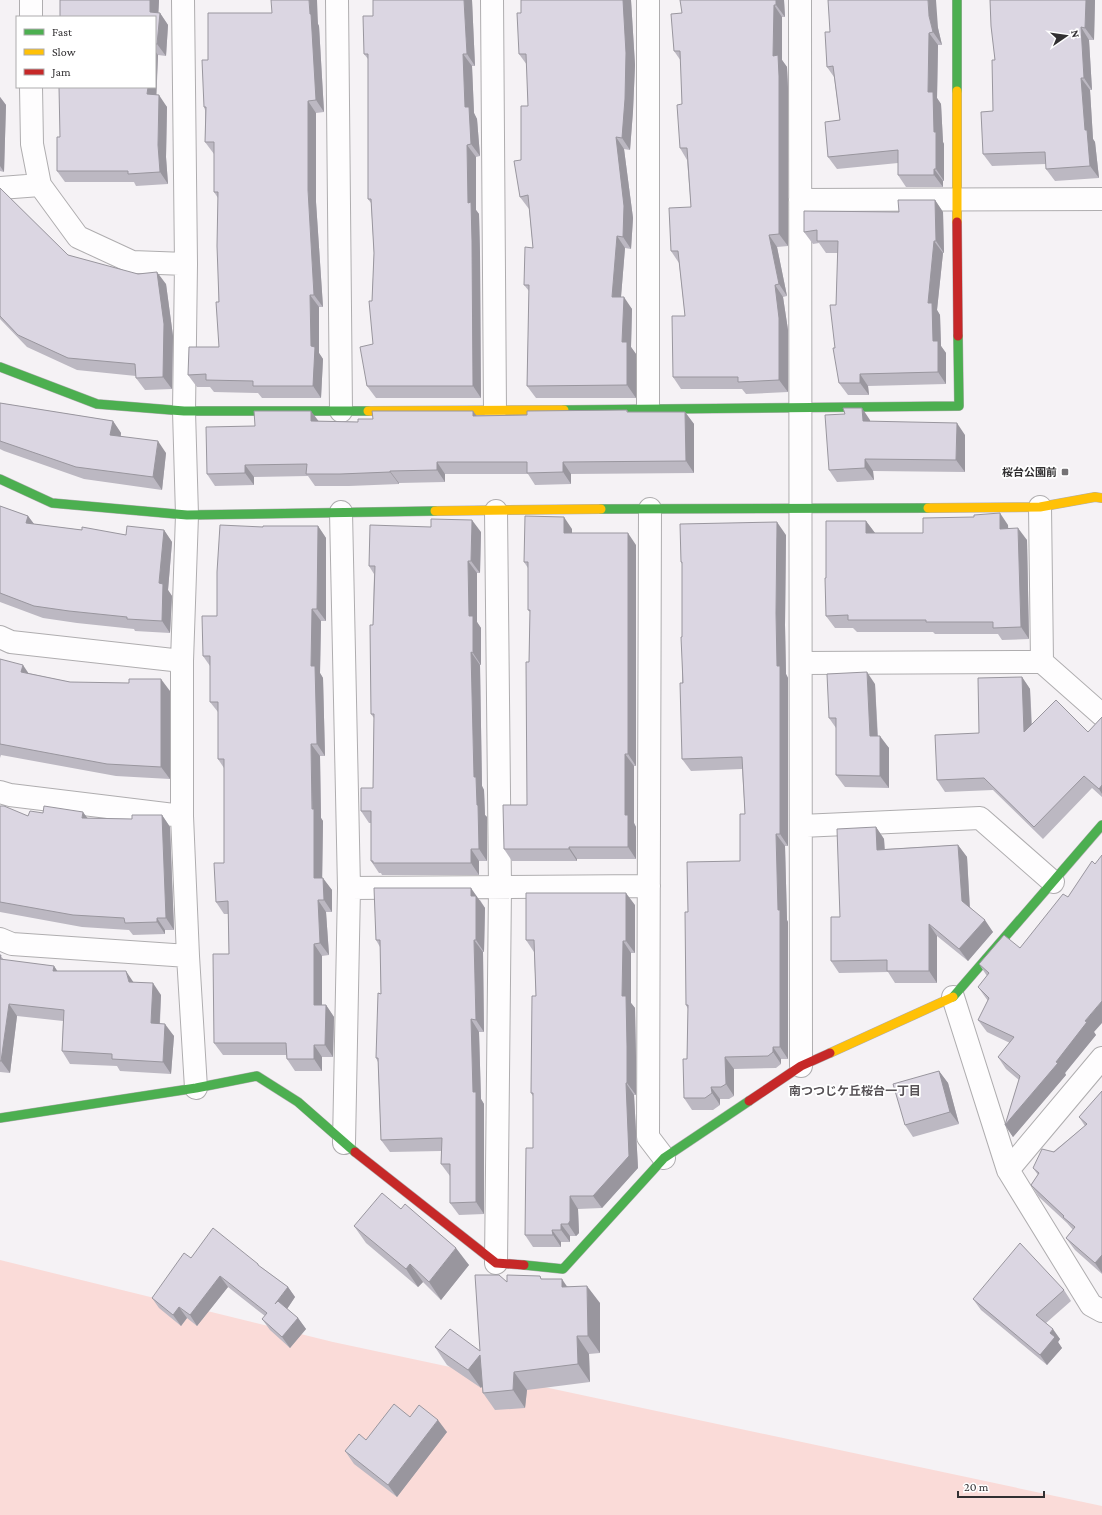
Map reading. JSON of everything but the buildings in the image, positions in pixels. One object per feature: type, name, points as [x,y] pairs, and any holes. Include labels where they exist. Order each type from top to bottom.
[{"type":"street","points":[[31,0],[31,16]]},
{"type":"street","points":[[183,0],[186,264],[184,411],[187,515],[182,661],[182,816],[188,956],[196,1088]]},
{"type":"street","points":[[337,0],[341,411]]},
{"type":"street","points":[[492,0],[495,411]]},
{"type":"street","points":[[648,0],[648,410]]},
{"type":"street","points":[[800,0],[801,1066]]},
{"type":"street","points":[[0,367],[97,404],[184,411],[495,411],[959,406],[957,0]]},
{"type":"street","points":[[31,88],[32,144],[40,185],[78,237],[132,262],[186,264]]},
{"type":"street","points":[[0,188],[40,185]]},
{"type":"street","points":[[800,200],[1102,199]]},
{"type":"street","points":[[0,479],[52,503],[187,515],[650,509],[1040,507],[1094,497],[1102,498]]},
{"type":"street","points":[[1040,507],[1042,662]]},
{"type":"street","points":[[650,509],[648,1137],[664,1158]]},
{"type":"street","points":[[496,511],[500,887],[496,1263]]},
{"type":"street","points":[[341,512],[349,888],[344,1143]]},
{"type":"street","points":[[0,637],[11,642],[182,661]]},
{"type":"street","points":[[801,663],[1042,662],[1102,715]]},
{"type":"street","points":[[0,792],[10,795],[182,816]]},
{"type":"street","points":[[801,826],[980,818],[1053,882]]},
{"type":"street","points":[[0,1118],[196,1088],[257,1076],[298,1102],[344,1143],[496,1263],[563,1270],[664,1158],[801,1066],[953,997],[1102,825]]},
{"type":"street","points":[[349,888],[649,886]]},
{"type":"street","points":[[0,939],[12,944],[188,956]]},
{"type":"street","points":[[953,997],[1008,1170],[1098,1302]]},
{"type":"street","points":[[1008,1170],[1102,1058]]},
{"type":"shaded area","points":[[0,1260],[333,1342],[1102,1506],[1102,1515],[0,1515]]},
{"type":"traffic: fast","points":[[957,0],[957,91]]},
{"type":"traffic: fast","points":[[564,410],[959,406],[958,336]]},
{"type":"traffic: fast","points":[[0,367],[97,404],[184,411],[368,411]]},
{"type":"traffic: fast","points":[[0,479],[52,503],[187,515],[435,511]]},
{"type":"traffic: fast","points":[[601,509],[928,508]]},
{"type":"traffic: fast","points":[[953,997],[1102,825]]},
{"type":"traffic: fast","points":[[0,1118],[196,1088],[257,1076],[298,1102],[355,1152]]},
{"type":"traffic: fast","points":[[524,1265],[563,1269],[664,1158],[749,1101]]},
{"type":"traffic: slow","points":[[957,91],[957,222]]},
{"type":"traffic: slow","points":[[368,411],[564,410]]},
{"type":"traffic: slow","points":[[928,508],[1040,507],[1095,497],[1102,498]]},
{"type":"traffic: slow","points":[[435,511],[601,509]]},
{"type":"traffic: slow","points":[[830,1053],[953,997]]},
{"type":"traffic: jam","points":[[957,222],[958,336]]},
{"type":"traffic: jam","points":[[749,1101],[801,1066],[830,1053]]},
{"type":"traffic: jam","points":[[355,1152],[496,1263],[524,1265]]},
{"type":"place","name":"桜台公園前","points":[[1065,472]]},
{"type":"district","name":"南つつじケ丘桜台一丁目","points":[[855,1091]]}]
